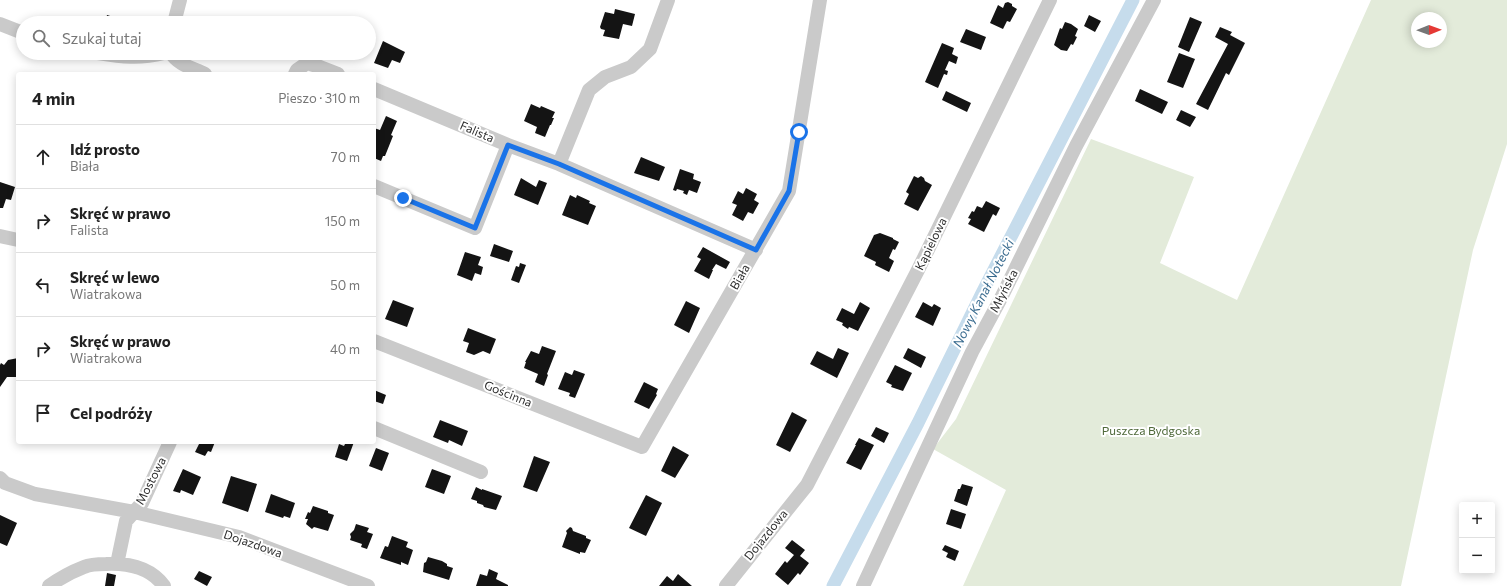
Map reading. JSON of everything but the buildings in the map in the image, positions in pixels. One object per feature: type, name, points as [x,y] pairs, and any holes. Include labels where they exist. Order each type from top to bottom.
[{"type":"street","points":[[176,16],[180,0]]},
{"type":"street","points":[[559,164],[589,90],[605,77],[631,67],[650,49],[668,0]]},
{"type":"street","name":"Biała","points":[[642,447],[789,191],[820,0]]},
{"type":"street","name":"Kąpielowa","points":[[807,485],[918,270],[1050,0]]},
{"type":"street","name":"Młyńska","points":[[863,586],[972,352],[1000,300],[1076,146],[1154,0]]},
{"type":"street","points":[[0,24],[16,30]]},
{"type":"street","points":[[176,60],[181,64],[200,72]]},
{"type":"street","points":[[296,72],[307,63],[332,72]]},
{"type":"street","name":"Falista","points":[[376,90],[508,145],[559,164],[756,250]]},
{"type":"street","points":[[376,187],[475,228],[508,145]]},
{"type":"street","points":[[0,236],[16,240]]},
{"type":"street","name":"Gościnna","points":[[376,342],[642,447]]},
{"type":"street","points":[[376,429],[481,472]]},
{"type":"street","name":"Mostowa","points":[[117,564],[126,521],[147,495],[169,444]]},
{"type":"street","name":"Dojazdowa","points":[[0,478],[5,483],[35,494],[134,512],[239,537],[368,586]]},
{"type":"street","name":"Dojazdowa","points":[[726,586],[807,485]]},
{"type":"street","points":[[49,586],[62,577],[84,567],[92,565],[117,564],[134,565],[151,574],[164,586]]},
{"type":"green space","name":"Puszcza Bydgoska","points":[[1371,0],[1507,0],[1507,144],[1473,250],[1401,586],[963,586],[1006,490],[933,449],[956,419],[1091,139],[1194,177],[1160,263],[1237,300]]},
{"type":"waterway","name":"Nowy Kanał Notecki","points":[[833,586],[918,423],[982,293],[1133,0]]},
{"type":"route","points":[[403,198],[475,228],[508,145],[559,164],[756,250],[789,191],[799,132]]}]
